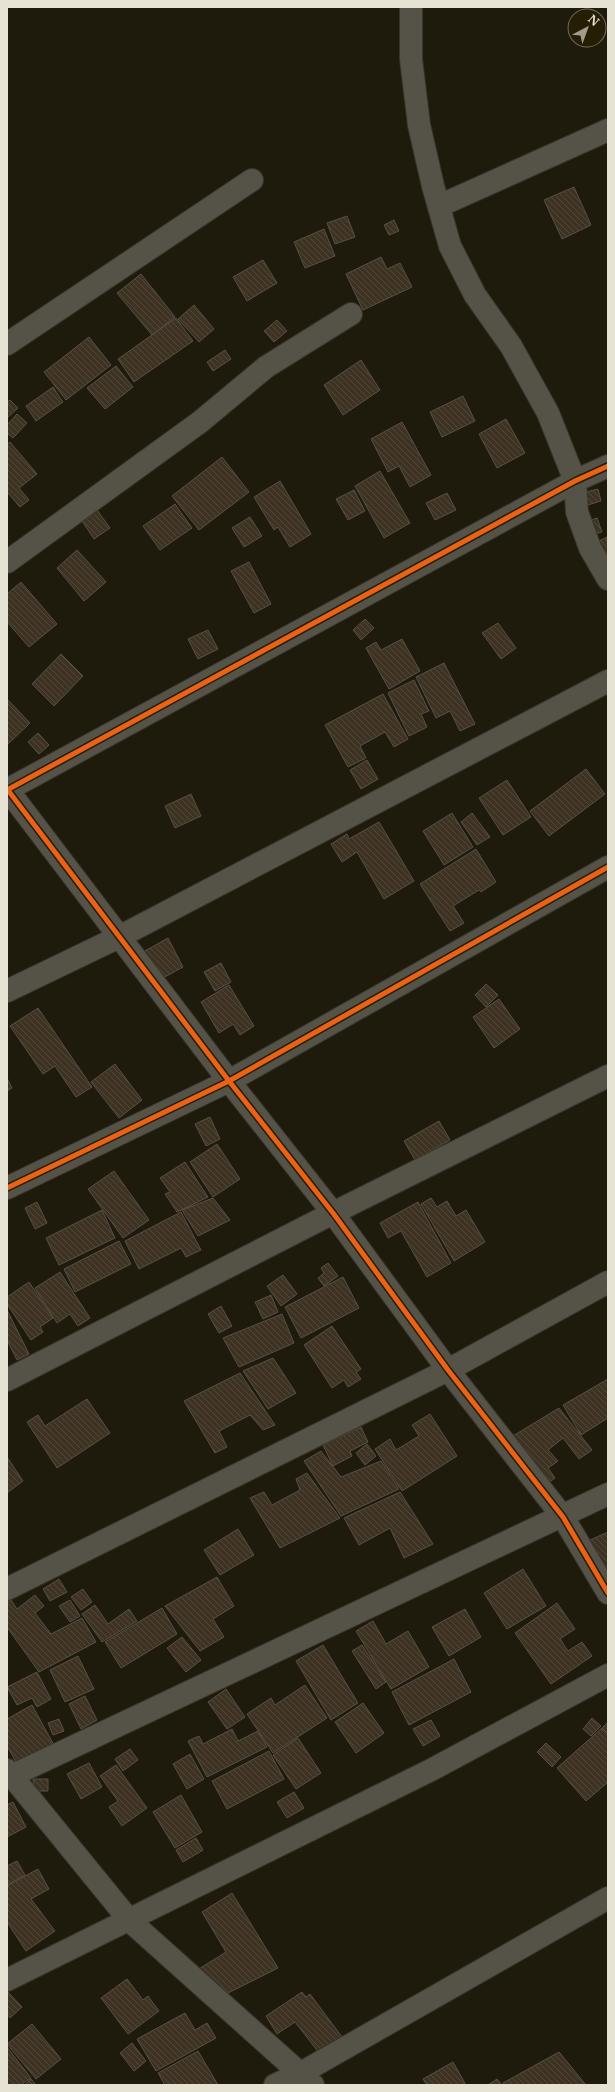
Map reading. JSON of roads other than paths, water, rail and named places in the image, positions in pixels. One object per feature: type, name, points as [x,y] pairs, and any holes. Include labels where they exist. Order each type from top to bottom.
[{"type":"street","points":[[410,7],[411,59],[419,125],[450,246],[475,295],[511,346],[548,413],[574,481],[577,512],[590,548],[608,579]]},
{"type":"street","points":[[439,206],[608,130]]},
{"type":"street","points":[[7,344],[252,180]]},
{"type":"street","points":[[7,562],[200,422],[266,366],[351,314]]},
{"type":"street","points":[[608,466],[574,481],[7,790],[229,1081],[332,1213],[448,1370],[562,1517],[608,1593]]},
{"type":"street","points":[[7,991],[119,937],[608,681]]},
{"type":"street","points":[[7,1188],[229,1081],[608,867]]},
{"type":"street","points":[[7,1380],[332,1213],[608,1076]]},
{"type":"street","points":[[7,1589],[448,1370],[608,1282]]},
{"type":"street","points":[[307,2079],[130,1921],[9,1775],[562,1517],[608,1494]]},
{"type":"street","points":[[7,1980],[130,1921],[432,1770],[608,1675]]},
{"type":"street","points":[[275,2085],[307,2079],[608,1898]]}]
